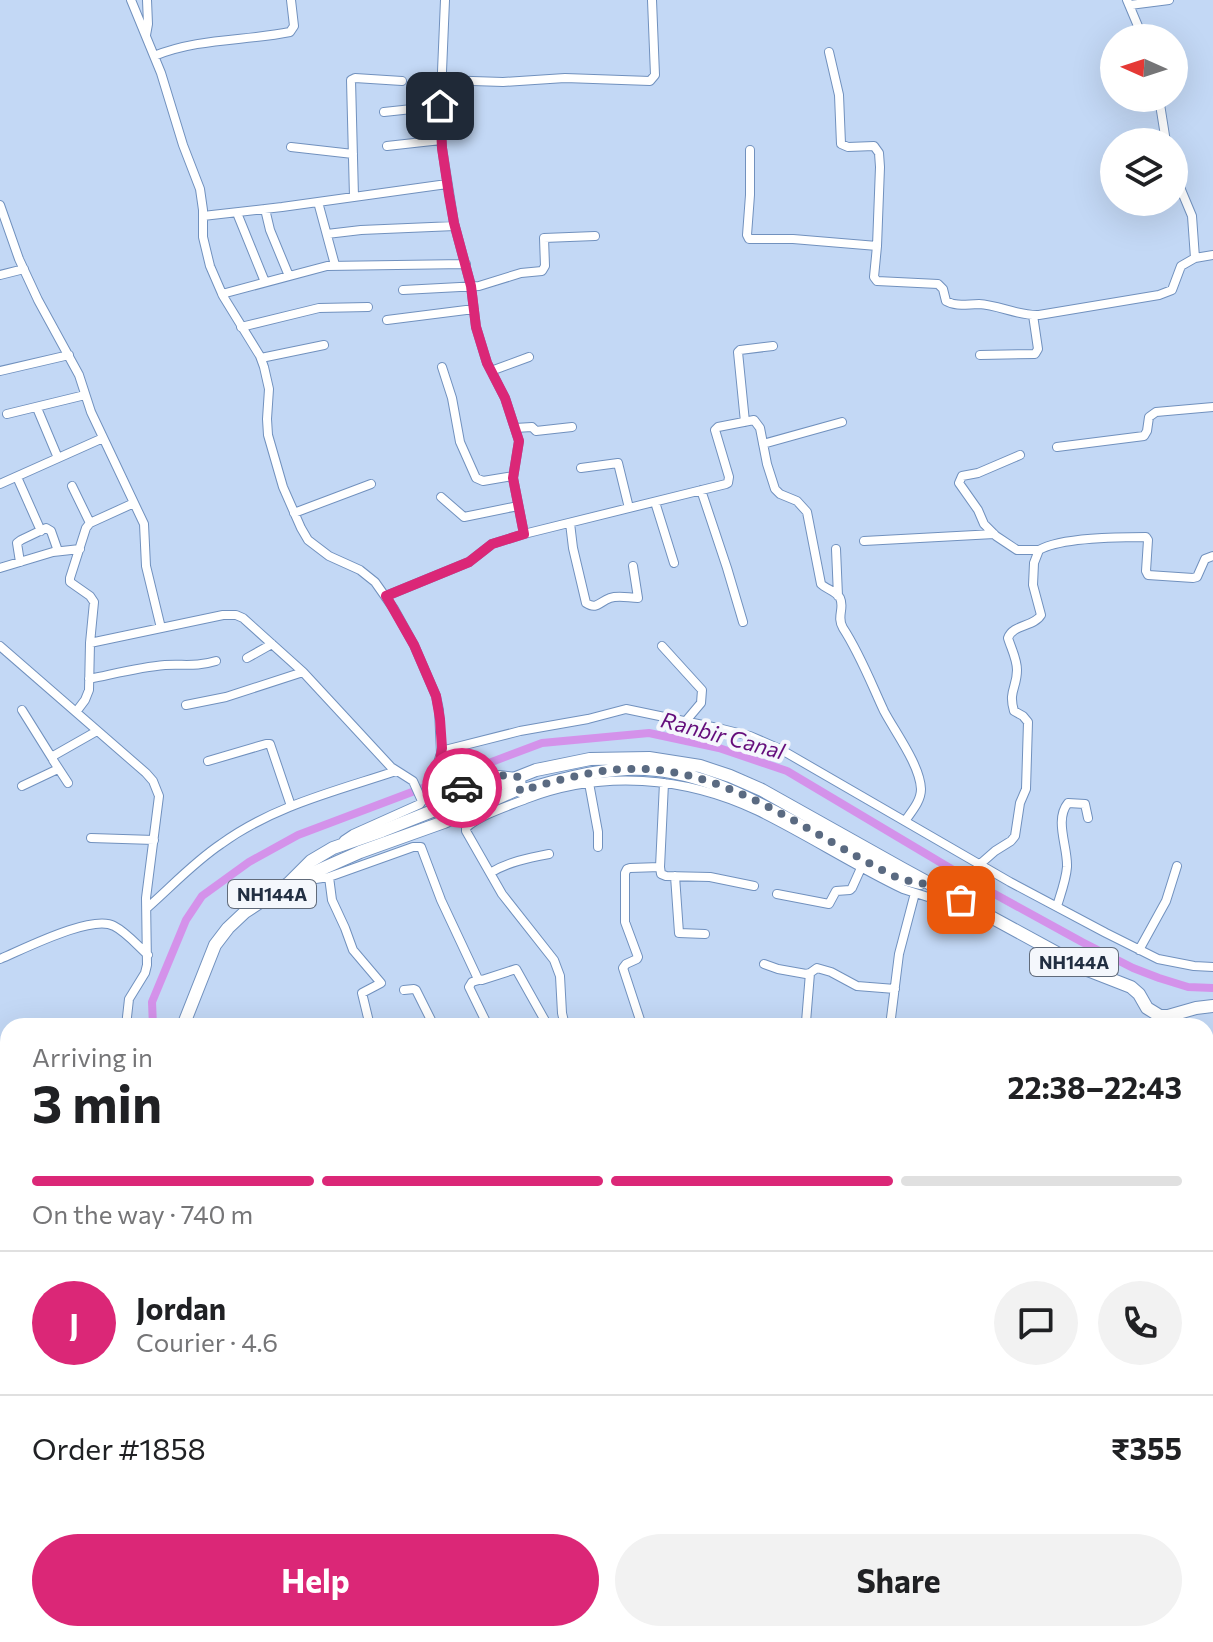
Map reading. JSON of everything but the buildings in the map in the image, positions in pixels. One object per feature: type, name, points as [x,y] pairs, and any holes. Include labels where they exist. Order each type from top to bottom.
[{"type":"main road","name":"NH144A","points":[[186,1018],[215,945],[222,936],[245,912],[289,883],[311,861],[339,845],[450,804],[519,783],[560,764],[605,758],[649,758],[700,766],[730,776],[762,790],[1090,971],[1131,987],[1147,1008],[1160,1016],[1213,1006]]},
{"type":"main road","points":[[289,883],[360,852],[444,822],[519,783]]},
{"type":"street","points":[[131,0],[161,73],[200,189],[205,250],[222,294],[261,358],[268,379],[267,419],[271,447],[294,513],[308,540],[317,548],[368,576],[386,596],[414,645],[436,696],[441,751],[436,775],[441,791],[446,794],[499,775],[519,783]]},
{"type":"street","points":[[146,37],[147,0]]},
{"type":"street","points":[[154,56],[184,46],[290,32],[294,26],[291,0]]},
{"type":"street","points":[[445,0],[440,106],[447,184],[481,344],[505,398],[520,446],[513,476],[524,534]]},
{"type":"street","points":[[442,80],[503,82],[565,78],[650,81],[655,75],[652,0]]},
{"type":"street","points":[[1137,24],[1129,3],[1169,0]]},
{"type":"street","points":[[829,52],[839,95],[841,144],[848,147],[874,146],[879,153],[874,277],[877,281],[938,284],[949,303],[982,304],[1033,315],[1168,293],[1175,286],[1181,266],[1195,258],[1213,255]]},
{"type":"street","points":[[354,197],[351,80],[402,81]]},
{"type":"street","points":[[384,112],[440,106]]},
{"type":"street","points":[[387,146],[441,140]]},
{"type":"street","points":[[291,147],[353,154]]},
{"type":"street","points":[[750,150],[749,239],[793,239],[877,246]]},
{"type":"street","points":[[203,216],[447,184]]},
{"type":"street","points":[[318,202],[335,265]]},
{"type":"street","points":[[0,205],[24,269],[79,375],[91,412],[144,524],[146,566],[161,628]]},
{"type":"street","points":[[1188,206],[1192,216],[1195,258]]},
{"type":"street","points":[[265,209],[289,276]]},
{"type":"street","points":[[237,213],[265,282]]},
{"type":"street","points":[[327,234],[455,226]]},
{"type":"street","points":[[403,290],[471,286],[542,271],[545,266],[545,238],[595,236]]},
{"type":"street","points":[[222,294],[335,265],[466,264]]},
{"type":"street","points":[[0,275],[24,269]]},
{"type":"street","points":[[241,327],[319,308],[368,307]]},
{"type":"street","points":[[387,320],[474,309]]},
{"type":"street","points":[[980,355],[1035,354],[1038,349],[1033,315]]},
{"type":"street","points":[[261,358],[324,345]]},
{"type":"street","points":[[745,422],[738,352],[773,346]]},
{"type":"street","points":[[0,371],[69,355]]},
{"type":"street","points":[[491,371],[529,357]]},
{"type":"street","points":[[442,367],[452,398],[460,442],[476,478],[483,481],[513,476]]},
{"type":"street","points":[[7,414],[85,395]]},
{"type":"street","points":[[1057,447],[1144,436],[1149,417],[1156,412],[1213,407]]},
{"type":"street","points":[[37,408],[58,458]]},
{"type":"street","points":[[386,596],[469,562],[492,544],[726,484],[729,480],[716,428],[756,421],[775,489],[797,501],[807,512],[821,584],[838,596]]},
{"type":"street","points":[[763,444],[842,422]]},
{"type":"street","points":[[515,428],[532,427],[536,431],[572,427]]},
{"type":"street","points":[[0,484],[103,438]]},
{"type":"street","points":[[1020,455],[978,473],[960,477],[961,487],[984,524],[1017,550],[1039,550],[1074,540],[1144,537],[1148,540],[1148,575],[1193,578],[1197,577],[1205,559],[1213,556]]},
{"type":"street","points":[[581,468],[618,463],[629,508]]},
{"type":"street","points":[[17,477],[41,531]]},
{"type":"street","points":[[294,513],[371,484]]},
{"type":"street","points":[[72,486],[90,523]]},
{"type":"street","points":[[701,490],[743,622]]},
{"type":"street","points":[[441,497],[464,517],[518,506]]},
{"type":"street","points":[[655,502],[674,563]]},
{"type":"street","points":[[76,712],[88,695],[93,599],[70,580],[90,523],[134,503]]},
{"type":"street","points":[[570,523],[588,605],[595,606],[616,596],[638,598],[633,566]]},
{"type":"street","points":[[20,562],[17,543],[46,528],[51,531],[58,551]]},
{"type":"street","points":[[864,541],[994,534]]},
{"type":"street","points":[[0,568],[58,551],[80,549]]},
{"type":"street","points":[[836,549],[840,622],[901,738],[918,778],[919,799],[905,821]]},
{"type":"street","points":[[979,865],[1015,836],[1020,803],[1026,789],[1028,722],[1013,707],[1011,695],[1017,671],[1008,638],[1012,631],[1040,619],[1033,574],[1039,550]]},
{"type":"street","points":[[90,643],[229,614],[243,618],[303,672],[396,771],[414,783],[422,801],[418,806],[353,834],[339,845]]},
{"type":"street","points":[[247,658],[272,644]]},
{"type":"street","points":[[0,646],[146,773],[156,786],[159,807],[148,882],[148,955],[145,973],[129,999],[127,1018]]},
{"type":"street","points":[[662,646],[702,690],[701,703],[685,722]]},
{"type":"street","points":[[89,679],[149,667],[197,666],[216,661]]},
{"type":"street","points":[[186,705],[226,697],[303,672]]},
{"type":"street","points":[[441,751],[626,709],[750,736],[780,749],[979,865],[1139,950],[1158,959],[1213,967]]},
{"type":"street","points":[[22,710],[68,783]]},
{"type":"street","points":[[52,758],[97,731]]},
{"type":"street","points":[[208,761],[269,743],[291,806]]},
{"type":"street","points":[[22,786],[58,769]]},
{"type":"street","points":[[147,908],[220,844],[267,816],[396,771]]},
{"type":"street","points":[[563,1018],[560,976],[554,960],[512,907],[467,834],[468,826],[558,788],[621,779],[702,791],[756,810],[861,868],[915,893],[961,900]]},
{"type":"street","points":[[589,783],[598,847]]},
{"type":"street","points":[[664,783],[661,874],[710,877],[754,886]]},
{"type":"street","points":[[1057,906],[1067,869],[1062,825],[1064,807],[1068,803],[1085,804],[1088,818]]},
{"type":"street","points":[[91,838],[154,840]]},
{"type":"street","points":[[289,883],[329,877],[413,847],[421,847],[441,900],[479,980]]},
{"type":"street","points":[[490,873],[517,861],[549,854]]},
{"type":"street","points":[[1139,950],[1166,901],[1177,866]]},
{"type":"street","points":[[639,1018],[623,970],[624,965],[638,957],[625,922],[625,873],[630,868],[660,867]]},
{"type":"street","points":[[777,894],[829,904],[836,891],[852,888],[861,868]]},
{"type":"street","points":[[675,876],[679,933],[705,934]]},
{"type":"street","points":[[329,877],[332,900],[351,946],[381,983],[362,993],[368,1018]]},
{"type":"street","points":[[891,1018],[902,942],[915,893]]},
{"type":"street","points":[[0,959],[63,933],[104,923],[117,927],[148,955]]},
{"type":"street","points":[[764,964],[810,973],[817,968],[857,986],[895,989]]},
{"type":"street","points":[[484,1018],[469,987],[472,982],[516,969],[544,1018]]},
{"type":"street","points":[[806,1018],[810,973]]},
{"type":"street","points":[[404,990],[416,990],[430,1018]]},
{"type":"waterway","name":"Ranbir Canal","points":[[153,1018],[152,1002],[186,920],[202,896],[249,862],[298,835],[542,743],[649,733],[719,748],[787,771],[980,886],[1133,968],[1188,987],[1213,988]]},
{"type":"way so far","points":[[462,788],[503,775],[519,777],[520,791],[611,770],[660,770],[681,774],[725,787],[896,877],[935,887],[961,900]]},
{"type":"route","points":[[440,106],[449,195],[471,286],[476,327],[487,363],[505,398],[519,441],[513,478],[524,534],[492,544],[469,562],[386,596],[414,645],[436,696],[442,748],[435,773],[441,791],[446,794],[462,788]]}]
